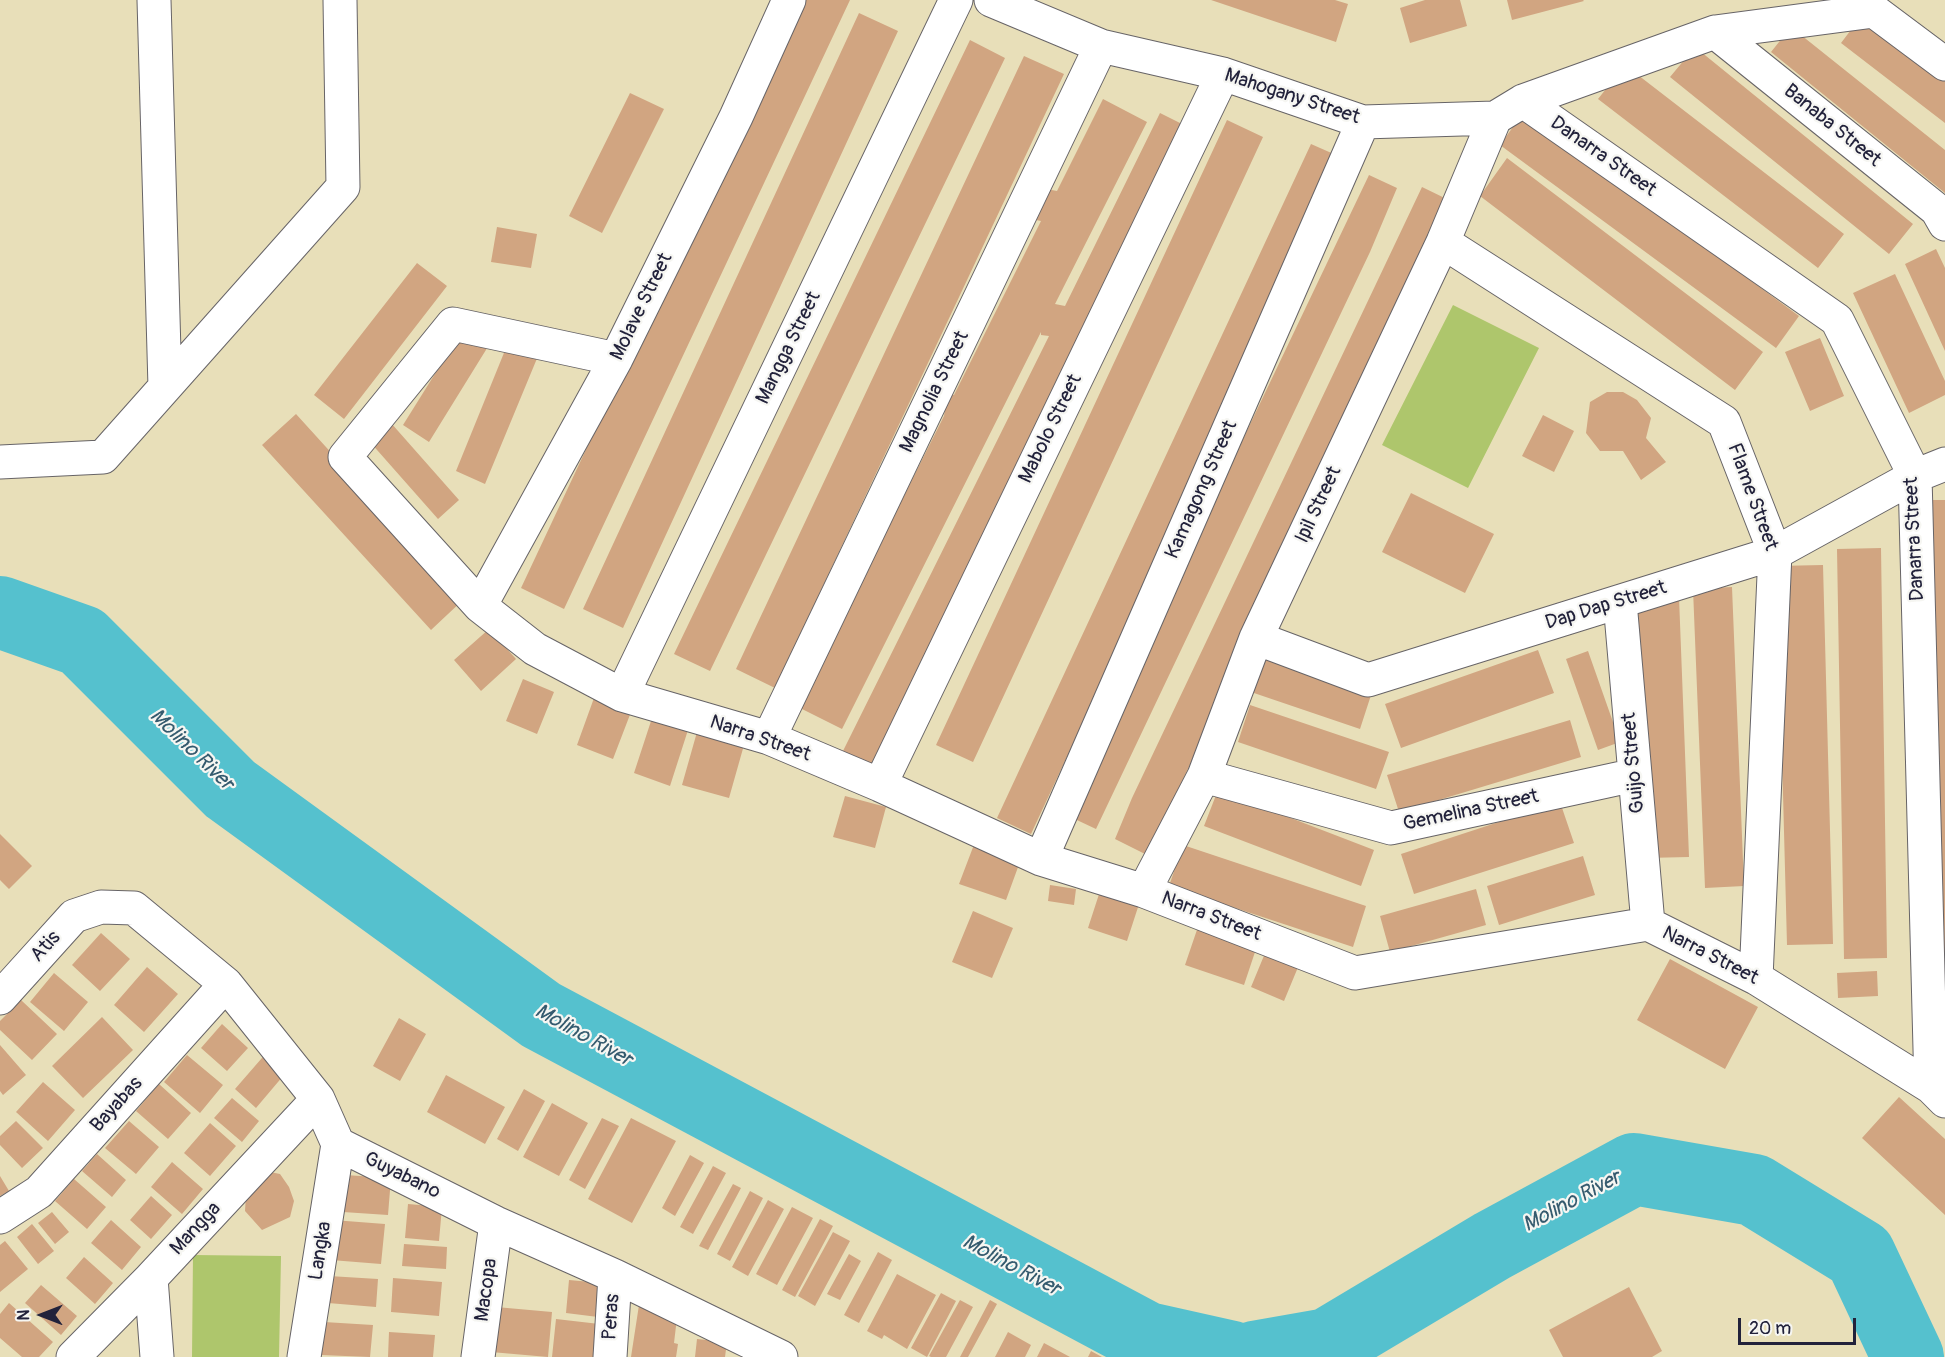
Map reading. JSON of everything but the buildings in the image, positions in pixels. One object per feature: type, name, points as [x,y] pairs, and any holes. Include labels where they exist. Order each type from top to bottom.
[{"type":"street","points":[[154,0],[165,387]]},
{"type":"street","points":[[0,462],[103,457],[343,187],[340,0]]},
{"type":"street","name":"Molave Street","points":[[480,606],[616,359],[736,117],[789,0]]},
{"type":"street","name":"Mangga Street","points":[[622,695],[956,0]]},
{"type":"street","name":"Mahogany Street","points":[[991,0],[1101,46],[1223,74],[1363,122],[1495,118],[1523,101],[1715,32],[1874,11],[1945,63]]},
{"type":"street","name":"Banaba Street","points":[[1715,32],[1937,210],[1945,224]]},
{"type":"street","name":"Magnolia Street","points":[[769,738],[1101,46]]},
{"type":"street","name":"Mabolo Street","points":[[880,785],[1223,74]]},
{"type":"street","name":"Danarra Street","points":[[1523,101],[1837,320],[1915,476],[1938,1094]]},
{"type":"street","name":"Ipil Street","points":[[1143,891],[1204,776],[1256,638],[1443,242],[1495,118]]},
{"type":"street","name":"Kamagong Street","points":[[1041,859],[1363,122]]},
{"type":"street","name":"Flame Street","points":[[1443,242],[1724,422],[1775,553],[1756,978]]},
{"type":"street","name":"Narra Street","points":[[616,359],[453,324],[345,458],[480,606],[535,649],[622,695],[769,738],[880,785],[1041,859],[1143,891],[1355,973],[1648,924],[1756,978],[1938,1094]]},
{"type":"street","name":"Dap Dap Street","points":[[1256,638],[1368,680],[1775,553],[1915,476],[1945,464]]},
{"type":"street","name":"Guijo Street","points":[[1620,602],[1648,924]]},
{"type":"street","name":"Gemelina Street","points":[[1204,776],[1391,828],[1635,775]]},
{"type":"street","name":"Atis","points":[[0,999],[74,916],[101,907],[134,908],[226,984]]},
{"type":"street","points":[[226,984],[318,1099],[338,1144]]},
{"type":"street","name":"Bayabas","points":[[0,1217],[39,1192],[226,984]]},
{"type":"street","name":"Mangga","points":[[73,1357],[151,1278],[318,1099]]},
{"type":"street","name":"Guyabano","points":[[338,1144],[496,1223],[615,1276],[765,1353]]},
{"type":"street","name":"Langka","points":[[304,1357],[338,1144]]},
{"type":"street","name":"Macopa","points":[[478,1357],[496,1223]]},
{"type":"street","name":"Peras","points":[[610,1357],[615,1276]]},
{"type":"street","points":[[151,1278],[157,1357]]},
{"type":"green space","points":[[1453,305],[1539,348],[1468,488],[1382,445]]},
{"type":"green space","points":[[193,1255],[281,1256],[279,1357],[192,1357]]},
{"type":"waterway","name":"Molino River","points":[[0,612],[82,641],[230,789],[541,1015],[1147,1338],[1232,1357]]},
{"type":"waterway","name":"Molino River","points":[[1254,1357],[1328,1344],[1492,1246],[1634,1169],[1754,1190],[1860,1255],[1908,1357]]}]
